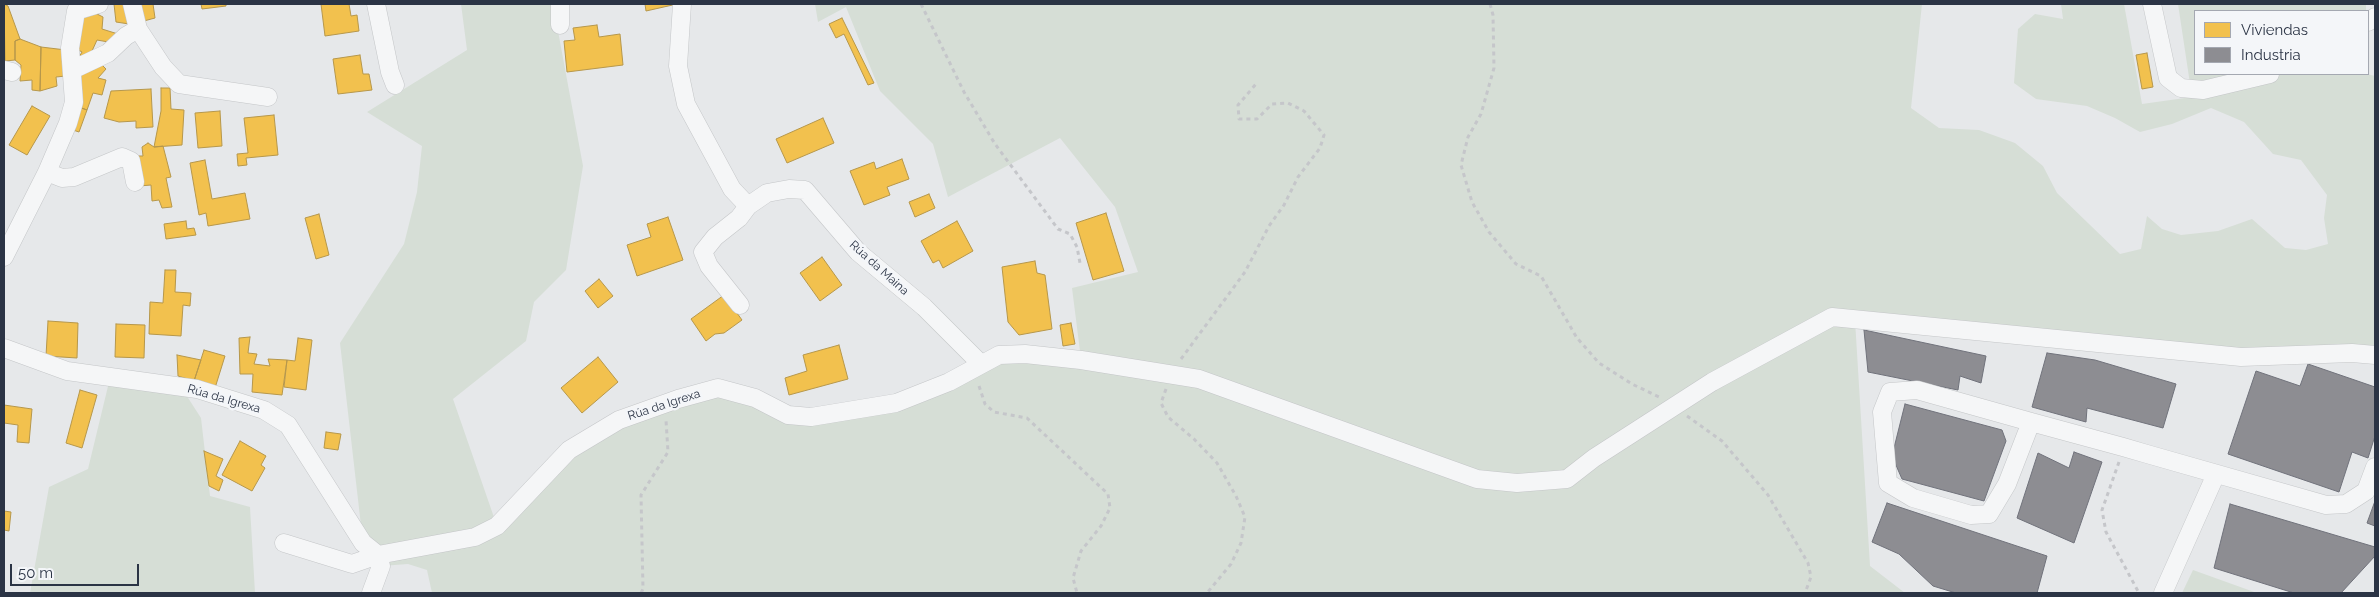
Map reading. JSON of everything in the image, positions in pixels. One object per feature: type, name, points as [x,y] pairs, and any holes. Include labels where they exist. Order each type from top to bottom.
[{"type":"street","points":[[4,257],[68,123],[74,102],[70,48],[76,12],[99,4]]},
{"type":"street","points":[[132,4],[138,29],[163,67],[180,84],[268,97]]},
{"type":"street","points":[[376,4],[390,72],[396,85]]},
{"type":"street","points":[[560,4],[560,25]]},
{"type":"street","points":[[682,4],[678,66],[686,104],[732,189],[748,206]]},
{"type":"street","points":[[2152,4],[2168,78],[2181,88],[2203,90],[2266,75]]},
{"type":"street","points":[[72,70],[108,53],[126,36],[138,29]]},
{"type":"street","points":[[46,172],[62,178],[74,177],[122,157],[131,161],[135,182]]},
{"type":"street","name":"Rúa da Maina","points":[[740,305],[709,266],[703,252],[716,237],[739,218],[748,206],[767,193],[789,189],[805,190],[858,252],[924,307],[980,363]]},
{"type":"street","name":"Rúa da Igrexa","points":[[284,542],[352,564],[378,555],[475,538],[498,526],[569,450],[618,420],[663,404],[718,388],[755,398],[788,415],[812,417],[896,403],[950,382],[980,363],[999,355],[1025,354],[1081,360],[1199,379],[1477,479],[1516,483],[1568,479],[1594,458],[1712,382],[1832,317],[2241,357],[2352,353],[2375,354]]},
{"type":"street","name":"Rúa da Igrexa","points":[[4,348],[67,371],[196,389],[264,410],[288,424],[363,543],[378,555]]},
{"type":"street","points":[[2032,422],[2007,484],[1989,514],[1971,515],[1913,498],[1888,483],[1882,412],[1890,392],[1917,390],[2123,447],[2326,505],[2346,504],[2366,491],[2375,467]]},
{"type":"street","points":[[2163,593],[2216,474]]},
{"type":"street","points":[[371,593],[381,566],[378,555]]},
{"type":"path","points":[[921,4],[964,92],[995,144],[1058,229],[1070,234],[1077,247],[1080,264]]},
{"type":"path","points":[[1490,4],[1493,16],[1494,68],[1482,114],[1468,137],[1461,165],[1472,202],[1489,232],[1516,264],[1541,276],[1577,338],[1600,363],[1632,384],[1674,406],[1722,440],[1768,495],[1808,563],[1811,577],[1805,593]]},
{"type":"path","points":[[1206,593],[1231,564],[1241,543],[1245,517],[1236,496],[1217,463],[1194,439],[1168,418],[1161,404],[1186,350],[1245,272],[1298,176],[1320,148],[1324,135],[1304,111],[1288,103],[1272,104],[1257,119],[1239,119],[1238,105],[1256,84]]},
{"type":"path","points":[[980,363],[979,389],[985,404],[994,412],[1028,418],[1108,494],[1110,508],[1101,526],[1081,550],[1073,578],[1077,593]]},
{"type":"path","points":[[641,593],[643,589],[641,495],[668,452],[663,404]]},
{"type":"path","points":[[2123,447],[2102,510],[2106,532],[2139,593]]},
{"type":"shaded area","points":[[461,4],[553,4],[583,166],[566,270],[534,302],[526,341],[453,399],[497,526],[569,450],[718,388],[788,415],[896,403],[999,355],[1081,359],[1072,288],[1138,272],[1115,207],[1060,138],[948,197],[933,144],[880,91],[846,7],[818,22],[815,4],[1922,4],[1911,108],[1939,128],[1979,130],[2015,143],[2043,166],[2057,193],[2120,254],[2141,249],[2147,216],[2162,229],[2181,235],[2218,231],[2252,219],[2285,248],[2306,250],[2328,244],[2324,218],[2327,195],[2301,160],[2273,154],[2244,122],[2211,108],[2172,124],[2140,132],[2115,118],[2087,106],[2036,99],[2014,83],[2018,29],[2035,14],[2063,19],[2061,4],[2124,4],[2142,104],[2192,97],[2178,4],[2366,4],[2366,10],[2194,10],[2194,75],[2375,76],[2375,355],[2241,357],[1855,320],[1870,566],[1905,593],[432,593],[427,570],[408,564],[381,566],[363,543],[340,343],[404,244],[417,192],[422,146],[367,112],[467,50]]},
{"type":"shaded area","points":[[110,378],[181,387],[201,418],[210,496],[250,507],[255,593],[30,593],[49,487],[88,469]]},
{"type":"shaded area","points":[[2193,570],[2257,593],[2182,593]]},
{"type":"building: Viviendas","points":[[4,4],[8,6],[20,39],[15,41],[15,60],[5,61]]},
{"type":"building: Viviendas","points":[[114,4],[126,4],[129,24],[116,22]]},
{"type":"building: Viviendas","points":[[138,4],[153,4],[155,18],[140,22]]},
{"type":"building: Viviendas","points":[[201,4],[226,4],[226,6],[202,9]]},
{"type":"building: Viviendas","points":[[321,4],[349,4],[351,16],[357,15],[359,31],[325,36]]},
{"type":"building: Viviendas","points":[[645,4],[677,4],[646,11]]},
{"type":"building: Viviendas","points":[[91,11],[103,17],[102,29],[118,34],[114,43],[97,40],[92,51],[79,57],[82,52],[73,47],[80,14]]},
{"type":"building: Viviendas","points":[[842,18],[874,83],[868,85],[844,34],[836,38],[829,24]]},
{"type":"building: Viviendas","points":[[597,25],[599,37],[620,34],[623,65],[567,72],[564,41],[575,40],[573,28]]},
{"type":"building: Viviendas","points":[[20,39],[41,47],[40,91],[32,90],[32,80],[20,81],[21,65],[15,60],[15,41]]},
{"type":"building: Viviendas","points":[[41,47],[66,50],[66,76],[56,77],[57,86],[40,91]]},
{"type":"building: Viviendas","points":[[2147,53],[2153,87],[2142,89],[2136,55]]},
{"type":"building: Viviendas","points":[[360,55],[363,74],[369,74],[372,90],[338,94],[333,59]]},
{"type":"building: Viviendas","points":[[101,64],[106,69],[98,78],[106,80],[102,95],[93,93],[87,110],[76,106],[80,71]]},
{"type":"building: Viviendas","points":[[161,88],[170,88],[171,109],[184,110],[182,145],[154,147],[161,111]]},
{"type":"building: Viviendas","points":[[151,89],[153,127],[136,128],[136,121],[119,122],[104,118],[111,91]]},
{"type":"building: Viviendas","points":[[32,106],[50,116],[27,155],[9,145]]},
{"type":"building: Viviendas","points":[[76,106],[87,110],[79,132],[70,129]]},
{"type":"building: Viviendas","points":[[220,111],[222,146],[198,148],[195,113]]},
{"type":"building: Viviendas","points":[[274,115],[278,155],[246,158],[247,165],[238,166],[237,154],[248,153],[244,118]]},
{"type":"building: Viviendas","points":[[823,118],[834,143],[787,163],[776,139]]},
{"type":"building: Viviendas","points":[[148,143],[154,147],[163,146],[171,177],[166,178],[172,207],[162,208],[159,200],[152,201],[151,185],[139,186],[135,156],[143,156],[142,147]]},
{"type":"building: Viviendas","points":[[902,159],[909,179],[887,187],[890,195],[864,205],[850,171],[874,162],[876,169]]},
{"type":"building: Viviendas","points":[[205,160],[212,199],[245,193],[250,219],[208,226],[206,213],[199,215],[190,163]]},
{"type":"building: Viviendas","points":[[929,194],[935,208],[915,217],[909,202]]},
{"type":"building: Viviendas","points":[[1106,213],[1124,271],[1093,280],[1076,223]]},
{"type":"building: Viviendas","points":[[319,214],[329,255],[316,259],[305,218]]},
{"type":"building: Viviendas","points":[[668,217],[683,260],[637,276],[627,245],[651,237],[647,224]]},
{"type":"building: Viviendas","points":[[186,221],[187,229],[194,228],[196,235],[166,239],[164,224]]},
{"type":"building: Viviendas","points":[[957,221],[973,251],[943,268],[939,260],[933,263],[921,241]]},
{"type":"building: Viviendas","points":[[822,257],[842,285],[820,301],[800,273]]},
{"type":"building: Viviendas","points":[[1035,261],[1037,273],[1045,275],[1052,329],[1019,335],[1008,322],[1002,267]]},
{"type":"building: Viviendas","points":[[165,270],[176,270],[175,292],[191,293],[190,306],[183,305],[181,336],[149,334],[150,302],[163,303]]},
{"type":"building: Viviendas","points":[[599,279],[613,296],[598,308],[585,291]]},
{"type":"building: Viviendas","points":[[724,295],[742,320],[724,333],[715,334],[706,341],[691,319]]},
{"type":"building: Viviendas","points":[[48,321],[78,323],[77,358],[46,356]]},
{"type":"building: Viviendas","points":[[1071,323],[1075,344],[1063,346],[1060,325]]},
{"type":"building: Viviendas","points":[[116,324],[145,325],[144,358],[115,357]]},
{"type":"building: Viviendas","points":[[250,337],[248,353],[257,354],[254,364],[270,366],[268,359],[287,360],[282,395],[252,392],[253,374],[240,374],[239,338]]},
{"type":"building: Viviendas","points":[[298,338],[312,340],[306,390],[284,387],[287,360],[295,361]]},
{"type":"building: Viviendas","points":[[839,345],[848,379],[789,395],[785,378],[807,371],[803,355]]},
{"type":"building: Viviendas","points":[[204,350],[225,356],[215,388],[194,381]]},
{"type":"building: Viviendas","points":[[177,355],[201,360],[194,381],[178,376]]},
{"type":"building: Viviendas","points":[[598,357],[618,382],[582,413],[561,388]]},
{"type":"building: Viviendas","points":[[80,390],[97,395],[82,448],[66,443]]},
{"type":"building: Viviendas","points":[[4,405],[32,409],[29,443],[17,442],[18,425],[4,423]]},
{"type":"building: Viviendas","points":[[326,432],[341,434],[338,450],[324,448]]},
{"type":"building: Viviendas","points":[[240,441],[266,456],[261,465],[265,468],[252,491],[222,475]]},
{"type":"building: Viviendas","points":[[204,451],[223,459],[216,476],[223,480],[219,491],[209,486]]},
{"type":"building: Viviendas","points":[[4,511],[11,512],[9,531],[4,530]]},
{"type":"building: Industria","points":[[1864,330],[1986,356],[1981,383],[1960,376],[1958,390],[1868,372]]},
{"type":"building: Industria","points":[[2047,353],[2095,360],[2176,384],[2163,428],[2087,408],[2086,422],[2032,407]]},
{"type":"building: Industria","points":[[2308,364],[2375,387],[2375,436],[2368,458],[2352,452],[2339,492],[2228,454],[2256,371],[2300,386]]},
{"type":"building: Industria","points":[[1905,404],[2002,430],[2006,441],[1984,501],[1902,479],[1892,456]]},
{"type":"building: Industria","points":[[2074,452],[2102,462],[2074,543],[2017,518],[2038,453],[2069,468]]},
{"type":"building: Industria","points":[[2375,501],[2375,526],[2367,523]]},
{"type":"building: Industria","points":[[1887,503],[2047,556],[2037,593],[1956,593],[1933,586],[1899,554],[1872,542]]},
{"type":"building: Industria","points":[[2230,504],[2375,547],[2375,556],[2341,593],[2294,593],[2214,568]]}]
